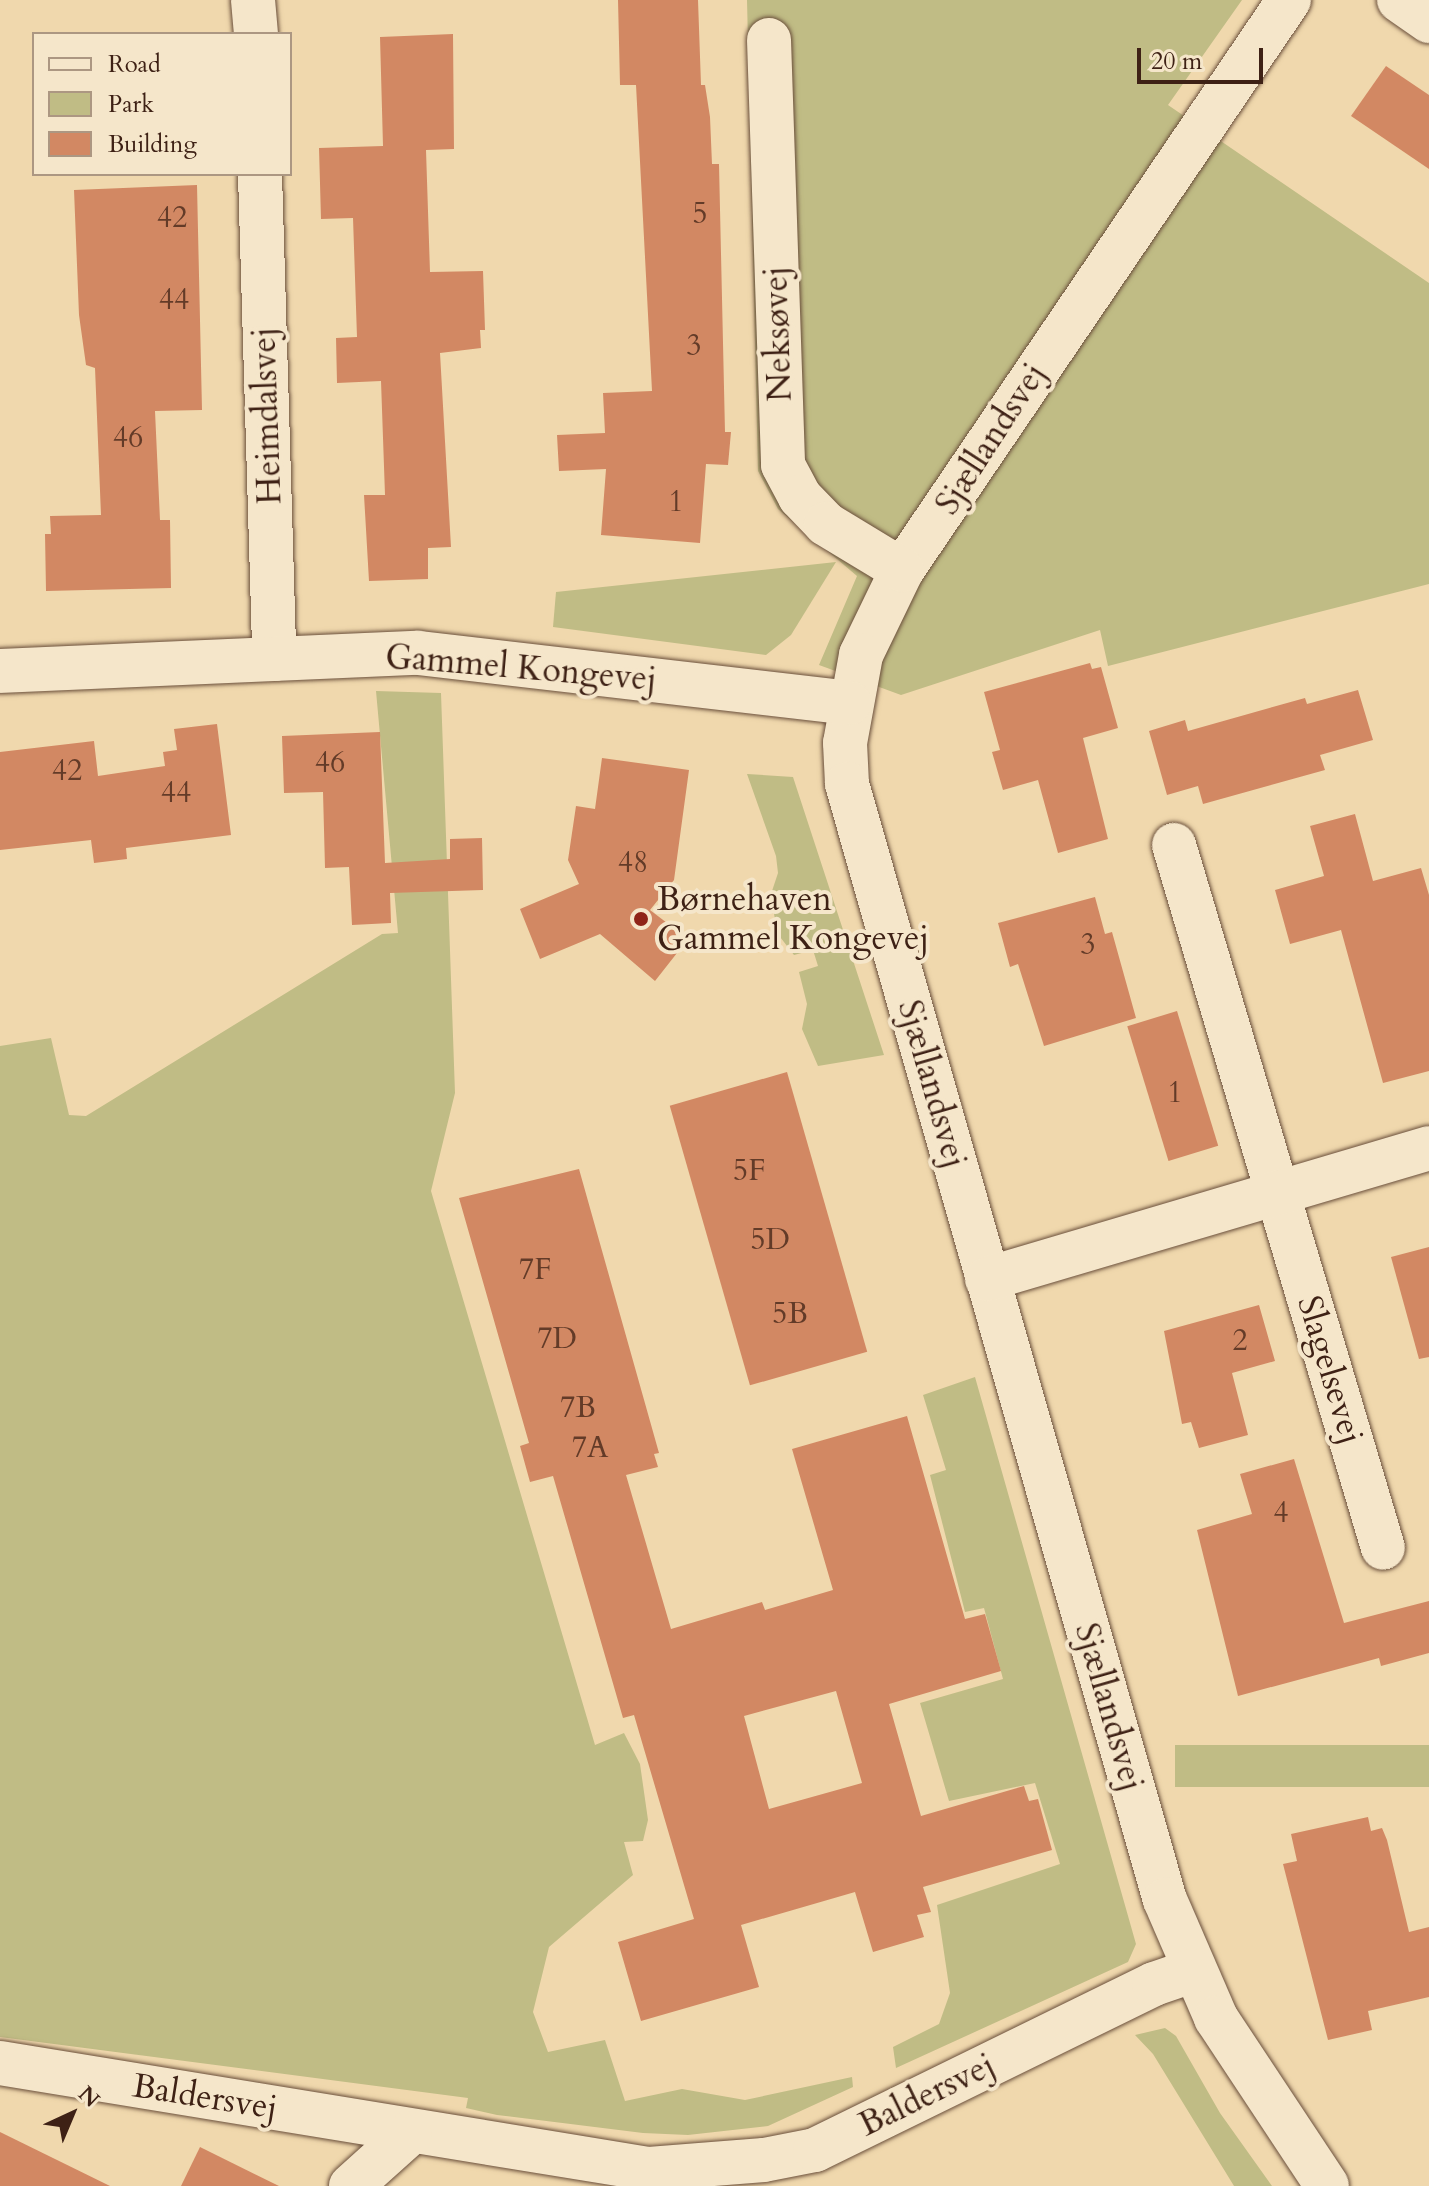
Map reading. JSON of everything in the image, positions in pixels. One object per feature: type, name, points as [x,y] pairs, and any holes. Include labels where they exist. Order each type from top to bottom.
[{"type":"street","points":[[253,0],[256,32]]},
{"type":"street","name":"Sjællandsvej","points":[[1289,0],[902,570],[861,655],[849,703],[847,784],[1142,1824],[1192,1971],[1250,2074],[1327,2186]]},
{"type":"street","points":[[1399,0],[1429,21]]},
{"type":"street","name":"Neksøvej","points":[[769,40],[783,465],[800,497],[826,524],[902,570]]},
{"type":"street","name":"Heimdalsvej","points":[[260,176],[274,659]]},
{"type":"street","name":"Gammel Kongevej","points":[[0,671],[418,653],[482,657],[849,703]]},
{"type":"street","name":"Slagelsevej","points":[[1174,845],[1383,1548]]},
{"type":"street","points":[[987,1279],[1429,1148]]},
{"type":"street","name":"Baldersvej","points":[[0,2063],[410,2133],[649,2178],[815,2150],[1154,1984],[1192,1971]]},
{"type":"street","points":[[351,2186],[410,2133]]},
{"type":"green space","points":[[747,0],[1242,0],[1168,105],[1429,283],[1429,584],[1108,666],[1100,630],[901,695],[819,665],[857,576],[778,509],[758,471]]},
{"type":"green space","points":[[836,562],[791,635],[766,655],[553,627],[556,592]]},
{"type":"green space","points":[[376,691],[441,693],[455,1093],[431,1191],[595,1745],[624,1733],[640,1764],[648,1820],[643,1841],[624,1842],[633,1875],[549,1947],[533,2012],[548,2052],[605,2040],[625,2101],[682,2089],[745,2100],[852,2077],[853,2087],[768,2126],[688,2135],[643,2133],[497,2115],[466,2108],[468,2098],[0,2037],[0,1046],[51,1038],[69,1115],[86,1116],[382,934],[398,933]]},
{"type":"green space","points":[[747,774],[793,777],[884,1055],[818,1066],[802,1029],[807,1004],[799,972],[818,966],[813,950],[794,955],[777,933],[771,894],[778,873],[776,856]]},
{"type":"green space","points":[[975,1377],[1136,1944],[1128,1962],[896,2068],[893,2047],[939,2024],[950,1993],[937,1905],[1060,1864],[1035,1783],[949,1801],[920,1703],[1003,1679],[984,1608],[965,1612],[930,1475],[946,1470],[923,1395]]},
{"type":"green space","points":[[1175,1745],[1429,1745],[1429,1787],[1175,1787]]},
{"type":"green space","points":[[1165,2028],[1176,2036],[1220,2113],[1272,2186],[1234,2186],[1153,2054],[1135,2035]]},
{"type":"building","points":[[618,0],[698,0],[701,85],[705,85],[710,117],[712,164],[719,164],[725,432],[731,432],[728,465],[706,464],[700,543],[601,535],[606,469],[559,471],[557,435],[605,433],[603,393],[652,391],[636,85],[620,85]]},
{"type":"building","points":[[453,34],[454,149],[426,150],[430,272],[483,271],[485,330],[480,330],[481,348],[440,353],[451,547],[428,548],[428,579],[369,581],[364,495],[385,495],[381,381],[337,383],[336,338],[357,337],[353,218],[321,219],[319,148],[383,146],[380,37]]},
{"type":"building","points":[[1386,66],[1429,95],[1429,169],[1351,116]]},
{"type":"building","points":[[197,185],[202,410],[155,411],[160,520],[170,520],[171,588],[46,591],[45,534],[51,534],[50,516],[101,515],[95,368],[86,365],[79,315],[74,190]]},
{"type":"building","points":[[1090,663],[1092,669],[1101,667],[1118,728],[1083,738],[1108,839],[1058,853],[1038,780],[1003,790],[992,752],[1000,750],[984,692]]},
{"type":"building","points":[[1358,690],[1373,740],[1320,755],[1325,770],[1203,804],[1198,786],[1167,795],[1149,731],[1185,720],[1188,731],[1305,698],[1307,704]]},
{"type":"building","points":[[217,724],[231,835],[126,848],[127,859],[94,863],[91,840],[0,850],[0,752],[94,741],[98,776],[165,766],[163,752],[177,750],[174,729]]},
{"type":"building","points":[[380,732],[385,863],[450,859],[450,839],[482,838],[483,890],[390,893],[391,923],[352,925],[349,867],[325,868],[323,792],[284,793],[282,736]]},
{"type":"building","points":[[602,758],[689,770],[674,880],[650,910],[688,939],[655,981],[600,934],[540,959],[520,909],[579,884],[568,860],[576,806],[595,809]]},
{"type":"building","points":[[1355,814],[1373,881],[1421,868],[1429,895],[1429,1071],[1383,1083],[1341,930],[1290,944],[1275,890],[1324,876],[1310,826]]},
{"type":"building","points":[[1095,897],[1105,934],[1112,932],[1136,1018],[1044,1046],[1018,964],[1010,967],[998,923]]},
{"type":"building","points":[[1177,1011],[1218,1146],[1168,1161],[1127,1026]]},
{"type":"building","points":[[787,1072],[867,1352],[750,1385],[670,1106]]},
{"type":"building","points":[[579,1169],[659,1453],[654,1454],[658,1467],[626,1475],[671,1629],[762,1602],[765,1610],[833,1590],[792,1449],[907,1416],[965,1619],[985,1614],[1001,1671],[889,1704],[921,1816],[1024,1786],[1029,1801],[1038,1799],[1052,1850],[923,1887],[931,1912],[917,1915],[924,1937],[873,1952],[855,1892],[741,1925],[759,1987],[641,2021],[618,1942],[694,1919],[634,1715],[623,1718],[553,1476],[530,1482],[520,1446],[529,1443],[459,1198]],"holes":[[[836,1691],[862,1783],[769,1809],[744,1716]]]},
{"type":"building","points":[[1429,1247],[1429,1357],[1419,1359],[1391,1257]]},
{"type":"building","points":[[1259,1305],[1275,1361],[1232,1373],[1248,1435],[1199,1448],[1191,1422],[1182,1424],[1164,1331]]},
{"type":"building","points":[[1294,1459],[1344,1623],[1429,1601],[1429,1653],[1381,1666],[1379,1658],[1238,1696],[1197,1530],[1252,1514],[1240,1474]]},
{"type":"building","points":[[1368,1817],[1371,1831],[1382,1828],[1387,1840],[1409,1932],[1429,1927],[1429,1997],[1368,2011],[1372,2030],[1328,2040],[1283,1864],[1297,1861],[1291,1834]]},
{"type":"building","points":[[0,2132],[110,2186],[0,2186]]},
{"type":"building","points":[[200,2147],[279,2186],[181,2186]]},
{"type":"place","name":"Børnehaven Gammel Kongevej","points":[[641,919]]}]
